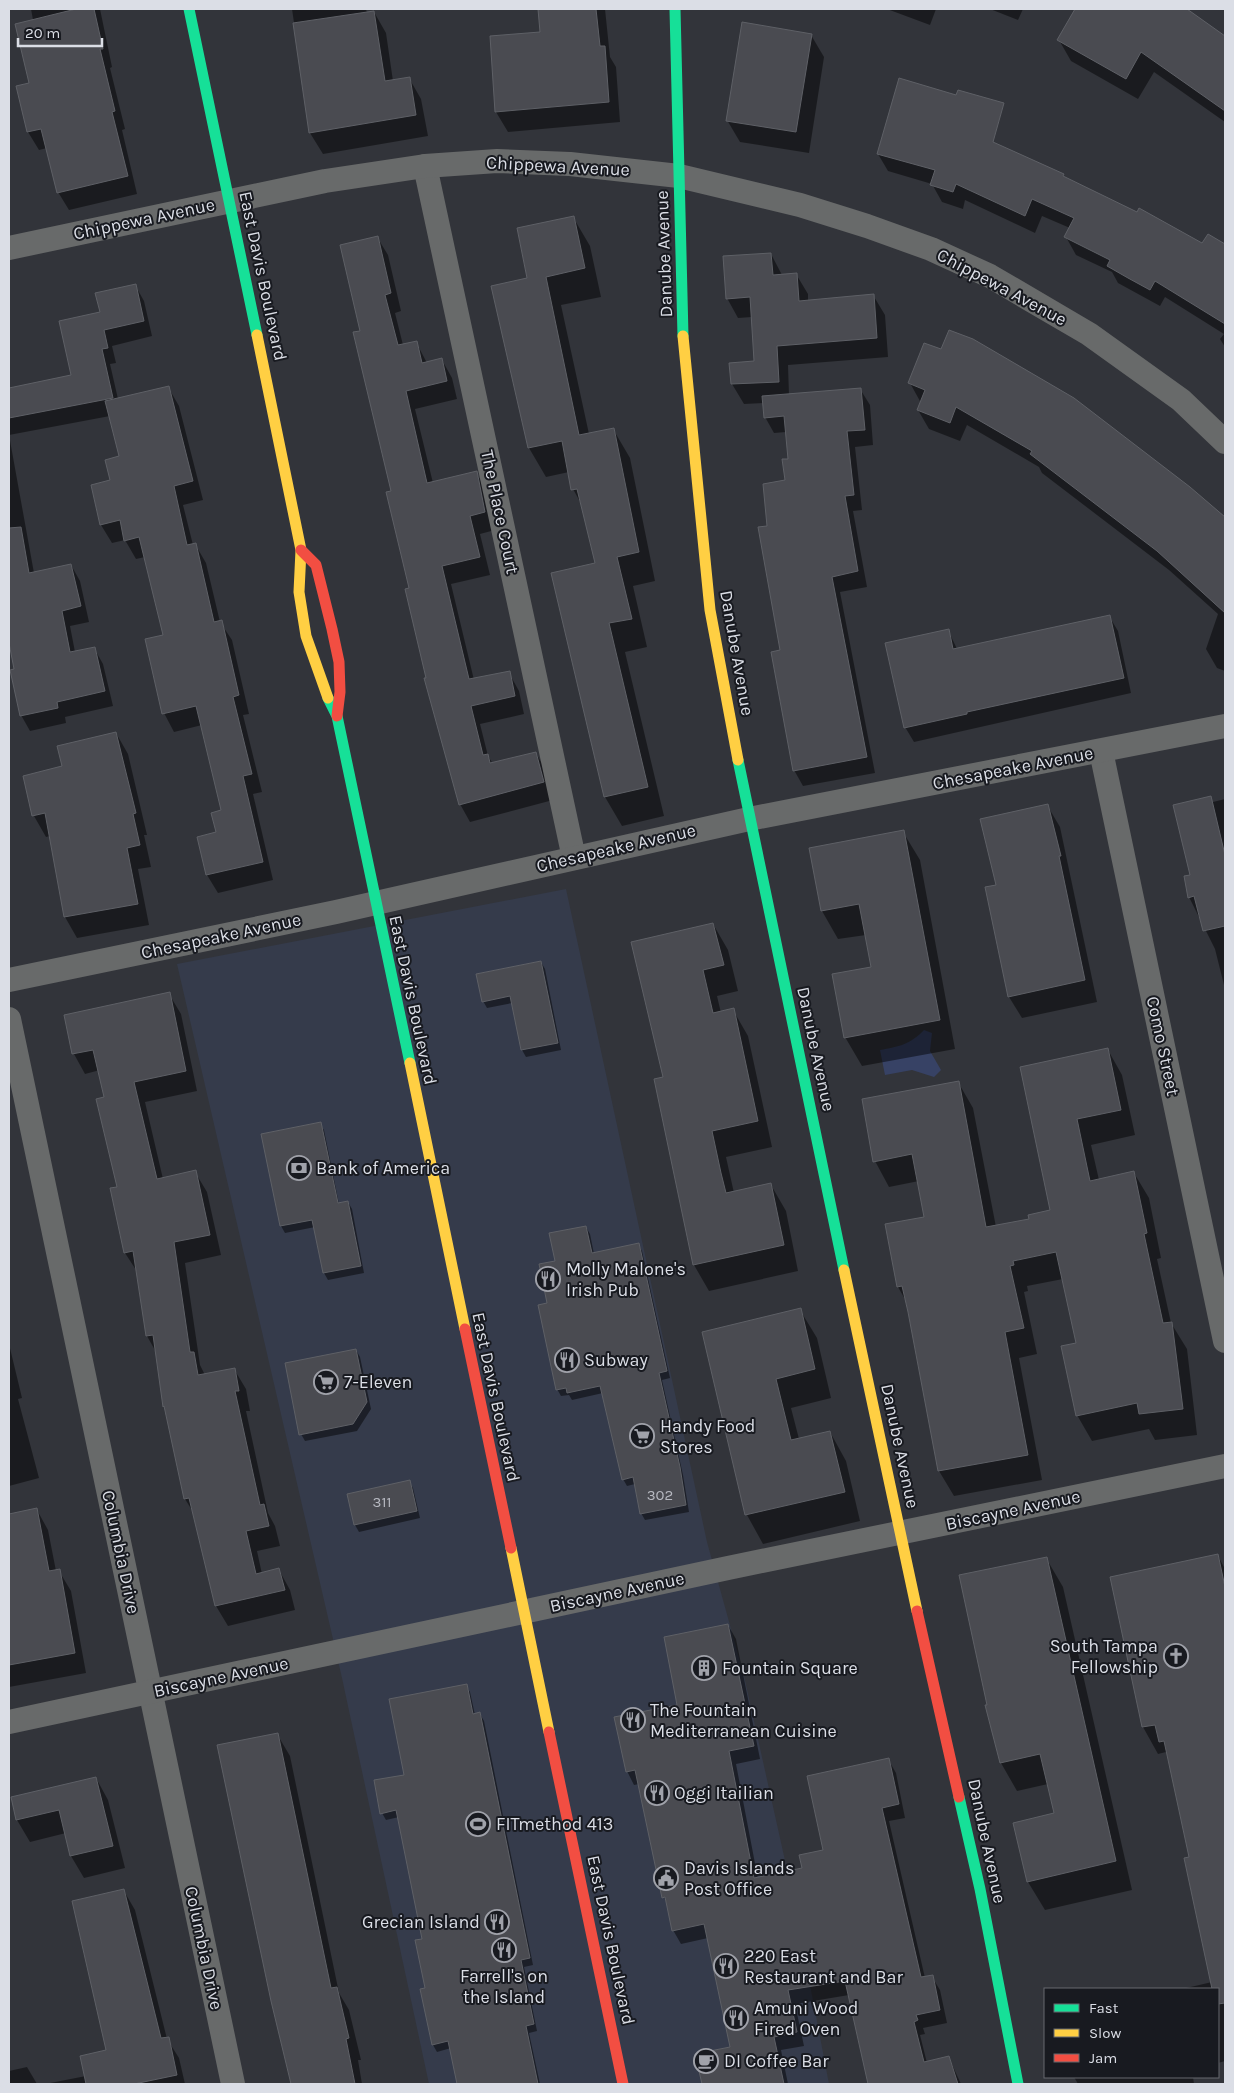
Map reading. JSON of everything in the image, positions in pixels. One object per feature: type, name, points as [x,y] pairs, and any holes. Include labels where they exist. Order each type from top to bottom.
[{"type":"street","name":"East Davis Boulevard","points":[[188,9],[230,201],[301,550],[298,569],[300,602],[314,665],[325,696],[336,716],[623,2084]]},
{"type":"street","name":"Danube Avenue","points":[[675,9],[683,344],[710,610],[749,819],[900,1534],[980,1889],[1018,2084]]},
{"type":"street","name":"Chippewa Avenue","points":[[9,248],[325,181],[425,166],[497,161],[570,164],[679,176],[800,206],[868,226],[931,248],[990,276],[1089,334],[1181,400],[1225,442]]},
{"type":"street","name":"The Place Court","points":[[425,166],[574,858]]},
{"type":"street","name":"East Davis Boulevard","points":[[301,550],[316,565],[339,662],[340,692],[336,716]]},
{"type":"street","name":"Chesapeake Avenue","points":[[9,980],[375,903],[749,819],[1225,726]]},
{"type":"street","name":"Como Street","points":[[1101,751],[1216,1260],[1225,1340]]},
{"type":"street","name":"Columbia Drive","points":[[9,1019],[233,2084]]},
{"type":"street","name":"Biscayne Avenue","points":[[9,1722],[524,1612],[1225,1466]]},
{"type":"shaded area","points":[[566,889],[707,1542],[744,1676],[794,1901],[829,2084],[429,2084],[342,1678],[177,964]]},
{"type":"water","points":[[924,1030],[932,1033],[930,1051],[941,1070],[934,1077],[912,1070],[885,1075],[880,1050],[904,1044],[914,1039]]},
{"type":"building","points":[[76,9],[94,9],[103,49],[100,49],[115,111],[112,112],[128,176],[57,193],[41,129],[27,132],[16,86],[29,83],[15,24]]},
{"type":"building","points":[[538,9],[596,9],[600,46],[605,46],[609,102],[495,112],[490,36],[540,32]]},
{"type":"building","points":[[1075,9],[1187,9],[1225,36],[1225,111],[1141,52],[1126,79],[1057,40]]},
{"type":"building","points":[[374,11],[385,81],[410,77],[416,115],[309,133],[293,23]]},
{"type":"building","points":[[742,22],[812,34],[796,132],[726,121]]},
{"type":"building","points":[[899,78],[956,95],[958,90],[1004,103],[993,142],[1064,174],[1063,176],[1137,212],[1139,208],[1202,243],[1208,234],[1225,244],[1225,324],[1155,281],[1150,290],[1107,266],[1110,260],[1064,237],[1074,218],[1032,199],[1025,216],[956,184],[953,192],[930,185],[935,170],[877,154]]},
{"type":"building","points":[[574,216],[585,268],[546,277],[579,435],[614,428],[639,552],[617,557],[632,619],[609,623],[648,787],[604,797],[551,573],[595,563],[577,489],[571,490],[562,441],[528,448],[491,286],[527,278],[517,228]]},
{"type":"building","points":[[378,236],[391,293],[385,295],[398,345],[417,341],[422,363],[442,358],[447,381],[406,391],[427,483],[477,471],[485,512],[470,516],[480,557],[442,566],[469,679],[510,671],[515,696],[471,706],[483,755],[488,754],[490,763],[536,752],[544,782],[459,805],[424,678],[426,678],[405,589],[409,588],[386,492],[391,491],[353,332],[360,331],[340,245]]},
{"type":"building","points":[[771,253],[773,275],[797,273],[799,301],[874,294],[877,338],[777,346],[779,382],[731,384],[729,363],[754,361],[750,297],[726,299],[723,256]]},
{"type":"building","points":[[136,284],[144,321],[104,330],[108,348],[102,349],[113,398],[9,418],[9,388],[71,375],[59,321],[100,312],[95,293]]},
{"type":"building","points":[[949,330],[973,339],[1074,398],[1190,487],[1225,517],[1225,613],[1157,551],[1030,454],[1032,451],[956,407],[950,423],[917,410],[925,390],[908,383],[924,343],[941,349]]},
{"type":"building","points":[[169,386],[193,481],[174,486],[187,545],[196,543],[214,622],[222,620],[239,695],[233,697],[252,774],[243,776],[263,862],[206,875],[197,837],[216,832],[211,813],[221,810],[196,706],[162,714],[145,639],[163,635],[139,537],[124,541],[120,520],[100,525],[91,485],[110,480],[105,460],[119,456],[105,401]]},
{"type":"building","points":[[861,388],[865,430],[847,431],[854,495],[845,496],[858,571],[832,577],[867,757],[793,771],[771,652],[780,650],[758,527],[767,526],[763,484],[785,480],[782,459],[788,459],[784,416],[764,418],[762,396]]},
{"type":"building","points":[[21,527],[29,573],[71,564],[81,606],[62,611],[70,652],[95,647],[105,691],[57,702],[58,708],[20,716],[10,670],[14,669],[9,643],[9,528]]},
{"type":"building","points":[[1110,615],[1124,678],[967,712],[967,714],[904,728],[885,643],[949,629],[953,649]]},
{"type":"building","points":[[116,732],[136,813],[133,814],[140,845],[127,848],[138,904],[64,917],[45,813],[32,816],[23,776],[62,766],[57,746]]},
{"type":"building","points":[[1211,796],[1225,855],[1225,926],[1203,931],[1194,896],[1188,898],[1184,876],[1190,875],[1173,805]]},
{"type":"building","points":[[1048,804],[1061,856],[1059,856],[1085,980],[1008,997],[985,887],[996,885],[980,819]]},
{"type":"building","points":[[904,830],[940,1020],[844,1038],[832,974],[871,967],[859,904],[821,911],[809,848]]},
{"type":"building","points":[[713,923],[724,965],[703,970],[713,1013],[734,1008],[758,1121],[712,1131],[721,1173],[726,1193],[771,1183],[784,1245],[693,1265],[654,1079],[663,1077],[631,942]]},
{"type":"building","points":[[541,961],[558,1043],[521,1050],[510,996],[482,1002],[476,974]]},
{"type":"building","points":[[170,992],[186,1071],[134,1082],[157,1179],[196,1170],[210,1235],[174,1242],[190,1352],[194,1352],[198,1375],[235,1368],[239,1391],[235,1391],[260,1505],[264,1504],[269,1526],[246,1531],[256,1574],[279,1568],[285,1590],[215,1606],[189,1498],[184,1499],[163,1407],[153,1335],[146,1336],[133,1251],[124,1253],[110,1188],[117,1187],[96,1099],[104,1097],[93,1050],[72,1054],[64,1015]]},
{"type":"building","points":[[1108,1048],[1121,1110],[1077,1119],[1090,1181],[1134,1171],[1147,1233],[1144,1234],[1163,1323],[1172,1322],[1183,1409],[1139,1414],[1137,1403],[1076,1416],[1061,1346],[1076,1343],[1056,1252],[1013,1261],[1014,1265],[1010,1266],[1024,1328],[1005,1332],[1028,1455],[938,1471],[908,1312],[902,1286],[897,1287],[885,1224],[924,1217],[912,1154],[873,1162],[862,1099],[959,1081],[986,1227],[1029,1219],[1028,1215],[1050,1210],[1020,1067]]},
{"type":"building","name":"Bank of America","points":[[321,1122],[338,1203],[348,1201],[361,1266],[323,1273],[312,1220],[280,1226],[261,1134]]},
{"type":"building","points":[[586,1226],[592,1253],[639,1243],[667,1371],[659,1373],[680,1467],[686,1505],[640,1514],[633,1477],[622,1480],[600,1386],[567,1393],[566,1388],[556,1390],[538,1305],[547,1303],[539,1264],[555,1261],[549,1233]]},
{"type":"building","points":[[801,1308],[815,1369],[776,1379],[791,1440],[830,1431],[845,1492],[745,1515],[702,1332]]},
{"type":"building","name":"7-Eleven","points":[[356,1349],[367,1402],[353,1424],[299,1435],[285,1363]]},
{"type":"building","points":[[410,1480],[417,1511],[354,1525],[347,1494]]},
{"type":"building","points":[[37,1508],[49,1571],[60,1569],[75,1653],[9,1665],[9,1514]]},
{"type":"building","name":"South Tampa Fellowship","points":[[1218,1554],[1225,1587],[1225,2003],[1219,2004],[1219,1988],[1212,1988],[1184,1858],[1189,1857],[1164,1741],[1159,1742],[1155,1725],[1142,1727],[1110,1577]]},
{"type":"building","points":[[1047,1557],[1116,1861],[1027,1882],[1013,1823],[1054,1813],[1040,1754],[1000,1763],[985,1705],[987,1705],[959,1575]]},
{"type":"building","points":[[728,1624],[754,1746],[729,1751],[754,1878],[802,1868],[799,1855],[823,1850],[807,1776],[889,1758],[899,1804],[882,1808],[921,1977],[933,1975],[940,2010],[916,2015],[918,2020],[914,2022],[924,2062],[949,2056],[958,2084],[868,2084],[845,1981],[788,1990],[797,2032],[774,2037],[784,2084],[702,2084],[695,2054],[730,2047],[704,1924],[672,1931],[665,1897],[662,1898],[635,1770],[626,1772],[614,1717],[677,1705],[664,1637]]},
{"type":"building","points":[[467,1684],[473,1714],[480,1712],[530,1958],[521,1960],[534,2024],[526,2026],[538,2084],[457,2084],[448,2041],[432,2045],[420,1989],[425,1988],[415,1940],[422,1939],[396,1810],[380,1814],[374,1780],[404,1775],[389,1699]]},
{"type":"building","points":[[278,1733],[331,1988],[337,1987],[349,2038],[346,2039],[355,2084],[291,2084],[271,2001],[217,1745]]},
{"type":"building","points":[[96,1777],[113,1846],[70,1856],[59,1810],[16,1820],[11,1797]]},
{"type":"building","points":[[124,1889],[161,2038],[169,2037],[177,2075],[134,2084],[86,2084],[80,2056],[106,2050],[72,1901]]},
{"type":"traffic: fast","points":[[189,9],[257,335]]},
{"type":"traffic: fast","points":[[675,9],[683,336]]},
{"type":"traffic: fast","points":[[328,698],[337,716],[410,1063]]},
{"type":"traffic: fast","points":[[738,760],[844,1270]]},
{"type":"traffic: fast","points":[[959,1797],[980,1889],[1018,2084]]},
{"type":"traffic: slow","points":[[257,335],[301,550],[299,592],[306,636],[328,698]]},
{"type":"traffic: slow","points":[[683,336],[710,610],[738,760]]},
{"type":"traffic: slow","points":[[410,1063],[465,1329]]},
{"type":"traffic: slow","points":[[844,1270],[917,1611]]},
{"type":"traffic: slow","points":[[511,1548],[549,1732]]},
{"type":"traffic: jam","points":[[301,550],[316,565],[332,629],[339,662],[340,692],[337,716]]},
{"type":"traffic: jam","points":[[465,1329],[511,1548]]},
{"type":"traffic: jam","points":[[917,1611],[959,1797]]},
{"type":"traffic: jam","points":[[549,1732],[623,2084]]},
{"type":"place","name":"Bank of America","points":[[299,1168]]},
{"type":"place","name":"Molly Malone's Irish Pub","points":[[548,1279]]},
{"type":"place","name":"Subway","points":[[567,1360]]},
{"type":"place","name":"7-Eleven","points":[[326,1382]]},
{"type":"place","name":"Handy Food Stores","points":[[642,1436]]},
{"type":"place","name":"South Tampa Fellowship","points":[[1176,1656]]},
{"type":"place","name":"Fountain Square","points":[[704,1668]]},
{"type":"place","name":"The Fountain Mediterranean Cuisine","points":[[633,1720]]},
{"type":"place","name":"Oggi Itailian","points":[[657,1793]]},
{"type":"place","name":"FITmethod 413","points":[[478,1824]]},
{"type":"place","name":"Davis Islands Post Office","points":[[666,1878]]},
{"type":"place","name":"Grecian Island","points":[[497,1922]]},
{"type":"place","name":"Farrell's on the Island","points":[[504,1950]]},
{"type":"place","name":"220 East Restaurant and Bar","points":[[726,1966]]},
{"type":"place","name":"Amuni Wood Fired Oven","points":[[736,2018]]},
{"type":"place","name":"DI Coffee Bar","points":[[706,2061]]}]
